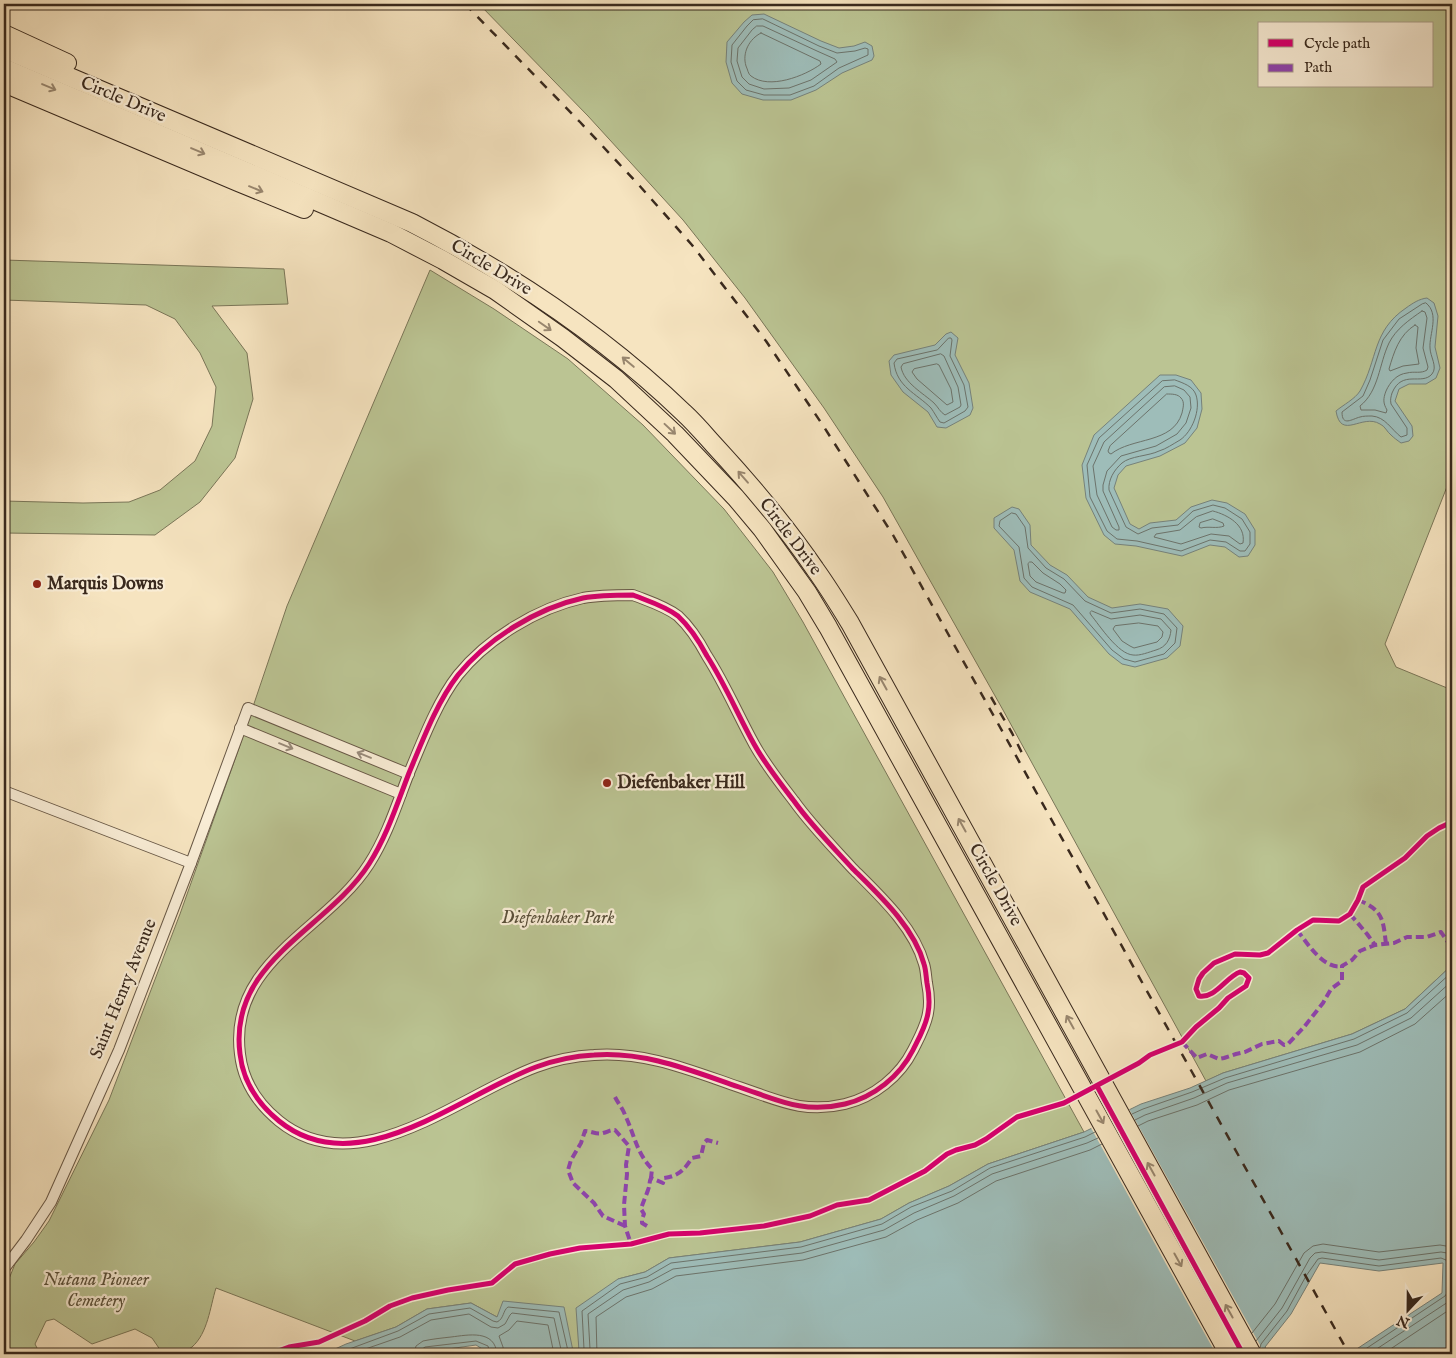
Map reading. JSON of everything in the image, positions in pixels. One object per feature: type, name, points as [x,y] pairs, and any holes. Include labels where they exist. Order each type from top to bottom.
[{"type":"highway","points":[[4,34],[257,151],[269,162]]},
{"type":"highway","name":"Circle Drive","points":[[4,49],[412,223],[458,246],[568,316],[617,353],[686,414],[762,498],[816,570],[850,623],[1252,1354]]},
{"type":"highway","name":"Circle Drive","points":[[4,68],[391,233],[444,260],[495,290],[563,338],[616,380],[675,434],[718,478],[762,528],[807,592],[828,627],[1229,1354]]},
{"type":"highway","points":[[4,83],[238,182],[393,244],[441,268],[504,304],[522,309]]},
{"type":"highway","points":[[4,90],[64,114],[98,123]]},
{"type":"street","points":[[633,595],[656,604],[674,613],[693,632],[723,682],[756,748],[796,804],[900,920],[914,941],[924,962],[929,995],[929,1010],[925,1026],[910,1056],[899,1072],[874,1092],[842,1105],[809,1108],[784,1102],[677,1065],[623,1055],[600,1054],[572,1057],[537,1067],[418,1125],[374,1140],[345,1144],[328,1143],[294,1132],[262,1106],[248,1085],[241,1066],[238,1046],[240,1023],[246,1000],[257,979],[274,959],[361,877],[377,851],[402,794],[428,728],[457,676],[488,646],[509,630],[533,616],[585,598],[633,595]]},
{"type":"street","name":"Saint Henry Avenue","points":[[4,1269],[51,1202],[119,1050],[248,708],[409,774]]},
{"type":"street","points":[[240,728],[402,794]]},
{"type":"street","points":[[4,791],[191,863]]},
{"type":"green space","points":[[479,4],[1452,4],[1452,474],[1385,644],[1396,667],[1452,690],[1452,965],[1405,1009],[1352,1034],[1223,1073],[1206,1081],[1003,710],[883,497],[824,408],[745,298],[683,220],[588,116]]},
{"type":"green space","name":"Marquis Downs","points":[[4,260],[284,269],[288,304],[212,306],[247,353],[253,399],[235,458],[200,502],[155,535],[4,533],[4,501],[129,502],[160,490],[195,461],[212,426],[216,387],[200,353],[175,319],[146,305],[4,300]]},
{"type":"green space","name":"Diefenbaker Park","points":[[430,270],[494,309],[568,359],[643,425],[724,509],[773,572],[803,622],[1084,1132],[988,1164],[949,1186],[909,1203],[881,1219],[800,1242],[669,1258],[645,1272],[618,1279],[579,1351],[573,1351],[497,1317],[471,1303],[427,1309],[396,1327],[355,1341],[216,1288],[202,1335],[192,1347],[177,1354],[170,1352],[163,1354],[152,1338],[135,1329],[92,1344],[54,1319],[46,1321],[35,1344],[40,1354],[4,1354],[4,1291],[15,1264],[49,1221],[109,1100],[180,914],[287,606]]},
{"type":"water","points":[[764,14],[839,48],[865,42],[872,46],[874,56],[872,60],[842,73],[816,90],[791,100],[763,100],[742,94],[732,83],[726,62],[727,42],[752,15]]},
{"type":"water","points":[[1427,298],[1434,303],[1438,316],[1435,347],[1440,368],[1436,378],[1426,384],[1409,384],[1399,389],[1395,401],[1412,426],[1413,436],[1409,441],[1401,443],[1382,425],[1373,422],[1353,425],[1342,424],[1336,411],[1360,391],[1381,336],[1387,326],[1409,306]]},
{"type":"water","points":[[951,332],[958,338],[955,355],[969,383],[973,408],[970,415],[946,428],[937,427],[928,412],[903,392],[891,375],[889,361],[894,355],[935,345],[946,334]]},
{"type":"water","points":[[1160,375],[1176,375],[1191,380],[1201,393],[1202,409],[1197,428],[1185,443],[1160,456],[1126,466],[1118,475],[1114,488],[1130,524],[1139,529],[1150,523],[1176,520],[1191,507],[1212,500],[1227,503],[1245,514],[1255,530],[1255,545],[1248,556],[1239,557],[1225,547],[1210,545],[1182,556],[1136,546],[1115,544],[1104,535],[1086,498],[1082,465],[1094,435]]},
{"type":"water","points":[[1012,507],[1019,509],[1030,525],[1031,545],[1050,565],[1067,575],[1088,597],[1112,608],[1140,604],[1168,609],[1183,626],[1180,646],[1167,658],[1135,667],[1122,664],[1109,654],[1070,609],[1030,592],[1020,581],[1014,550],[994,528],[994,518]]},
{"type":"water","points":[[1452,965],[1452,1354],[1349,1354],[1442,1293],[1443,1263],[1379,1271],[1320,1263],[1291,1314],[1265,1347],[1269,1354],[486,1354],[484,1350],[476,1345],[413,1354],[324,1354],[346,1344],[396,1327],[427,1309],[471,1303],[497,1317],[503,1301],[564,1307],[573,1351],[579,1351],[576,1308],[618,1279],[645,1272],[669,1258],[800,1242],[881,1219],[909,1203],[949,1186],[988,1164],[1084,1132],[1141,1104],[1190,1088],[1223,1073],[1352,1034],[1405,1009]]},
{"type":"pier","points":[[1128,1107],[1265,1354],[1216,1354],[1166,1264],[1090,1126]]},
{"type":"railway","points":[[465,4],[580,122],[692,245],[766,341],[824,427],[893,535],[1349,1354]]},
{"type":"railway","points":[[991,697],[1025,759]]},
{"type":"marked path","points":[[1358,900],[1373,908],[1380,916],[1386,944]]},
{"type":"marked path","points":[[1350,914],[1375,945]]},
{"type":"marked path","points":[[1297,930],[1322,960],[1335,966],[1342,966]]},
{"type":"marked path","points":[[1182,1042],[1197,1058],[1207,1054],[1219,1059],[1245,1052],[1262,1044],[1279,1041],[1284,1045],[1288,1044],[1323,1003],[1331,989],[1342,981],[1342,966],[1352,960],[1360,951],[1375,945],[1394,943],[1407,937],[1427,937],[1441,932],[1447,941],[1452,940]]},
{"type":"marked path","points":[[615,1097],[624,1113],[639,1150],[652,1169],[651,1178]]},
{"type":"marked path","points":[[625,1226],[603,1216],[594,1203],[573,1183],[568,1170],[585,1131],[601,1133],[615,1130],[629,1146],[624,1205],[625,1226],[631,1244]]},
{"type":"marked path","points":[[647,1226],[642,1223],[644,1214],[641,1209],[651,1178],[663,1183],[664,1178],[681,1172],[692,1158],[701,1156],[704,1143],[707,1140],[718,1143]]},
{"type":"cycle path","points":[[633,595],[668,609],[687,625],[714,667],[754,744],[773,773],[815,827],[894,912],[912,937],[925,966],[929,1006],[924,1027],[908,1059],[893,1077],[876,1091],[856,1101],[830,1107],[791,1104],[650,1059],[632,1056],[594,1055],[579,1056],[536,1067],[409,1128],[375,1139],[342,1144],[310,1138],[279,1121],[264,1107],[252,1091],[244,1073],[240,1054],[240,1022],[249,994],[264,970],[351,887],[369,864],[386,831],[431,722],[450,686],[483,649],[498,637],[531,617],[548,609],[583,598],[633,595]]},
{"type":"cycle path","points":[[270,1354],[289,1347],[319,1342],[365,1321],[390,1306],[412,1298],[492,1283],[515,1264],[550,1254],[580,1248],[631,1244],[669,1234],[700,1233],[764,1226],[810,1216],[837,1205],[869,1200],[925,1171],[947,1154],[975,1145],[986,1139],[1017,1117],[1064,1103],[1139,1063],[1150,1055],[1182,1042],[1228,998],[1246,986],[1249,978],[1240,972],[1210,994],[1199,996],[1196,989],[1199,979],[1214,963],[1235,954],[1260,955],[1268,953],[1313,920],[1339,921],[1350,914],[1363,887],[1405,858],[1427,836],[1452,822]]},
{"type":"cycle path","points":[[1097,1086],[1243,1354]]},
{"type":"place","name":"Marquis Downs","points":[[37,584]]},
{"type":"place","name":"Diefenbaker Hill","points":[[607,783]]},
{"type":"park label","name":"Nutana Pioneer Cemetery","points":[[96,1290]]}]
